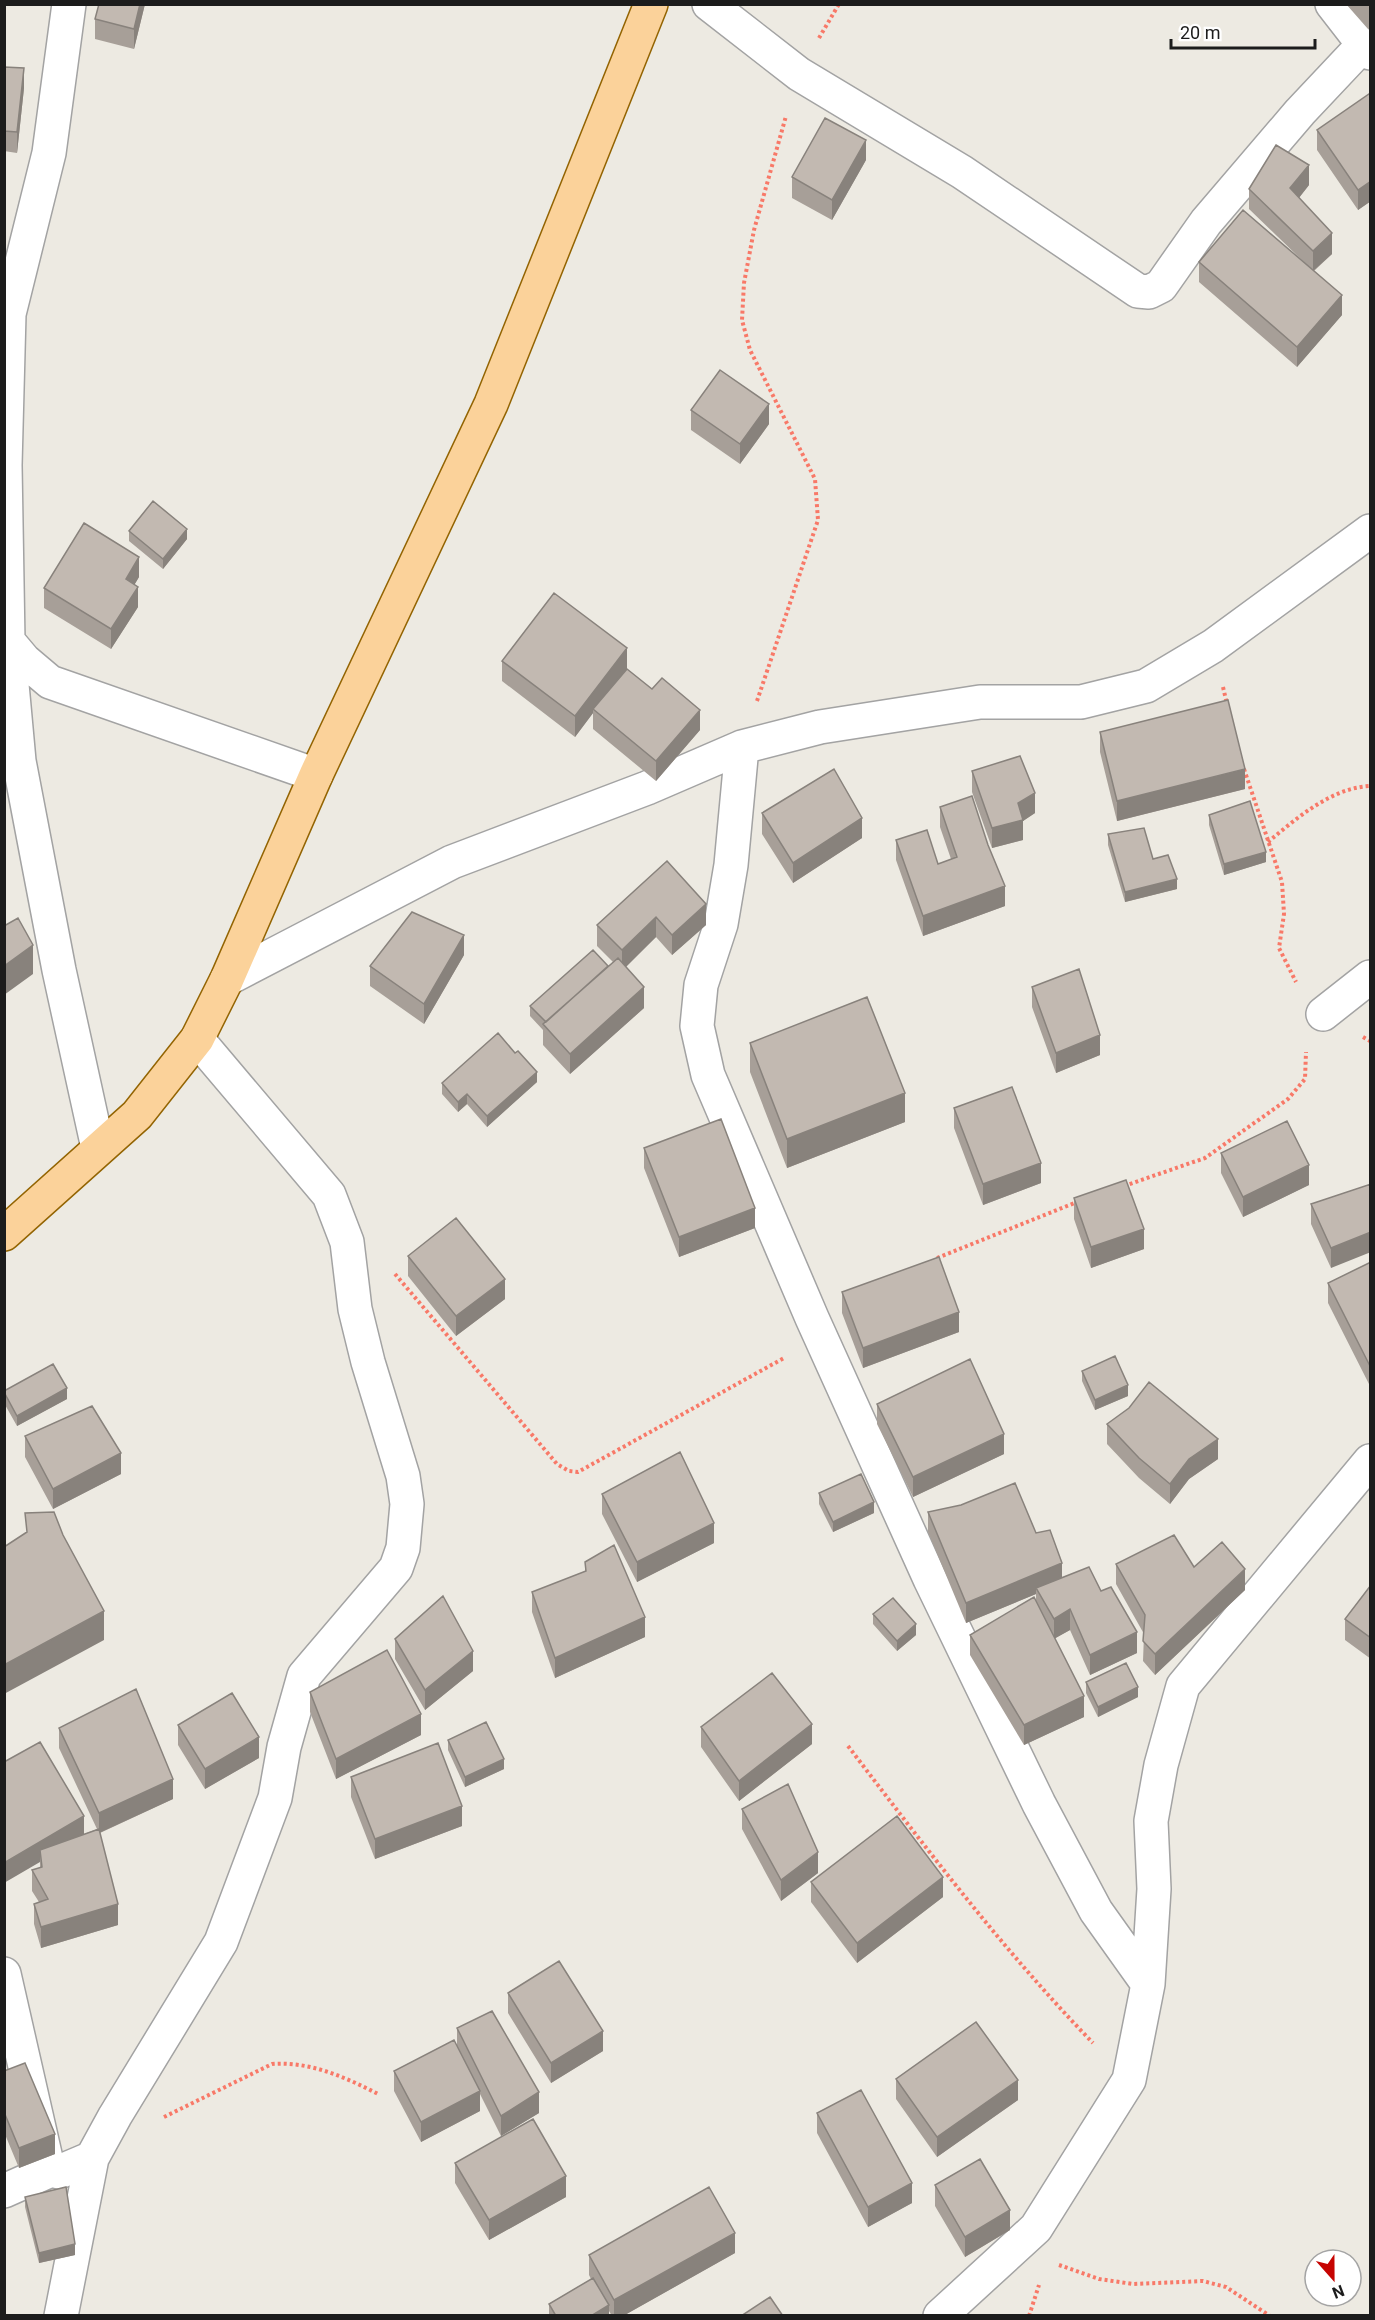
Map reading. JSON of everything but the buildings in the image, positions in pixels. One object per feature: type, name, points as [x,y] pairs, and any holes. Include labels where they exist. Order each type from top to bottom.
[{"type":"main road","points":[[4,1234],[137,1115],[197,1039],[227,979],[316,775],[491,404],[651,4]]},
{"type":"street","points":[[69,4],[49,153],[9,314],[5,465],[8,641],[19,761],[59,970],[98,1148]]},
{"type":"street","points":[[709,4],[798,74],[962,172],[1138,291],[1149,292],[1161,286],[1206,222],[1300,112],[1367,49],[1332,4]]},
{"type":"street","points":[[227,979],[452,862],[647,788],[742,747],[820,727],[980,702],[1081,702],[1146,686],[1213,646],[1371,531]]},
{"type":"street","points":[[8,641],[24,660],[50,682],[151,720],[316,775]]},
{"type":"street","points":[[742,747],[731,865],[721,924],[701,985],[697,1026],[708,1075],[812,1318],[930,1579],[1039,1804],[1096,1911],[1148,1984]]},
{"type":"street","points":[[1323,1014],[1371,976]]},
{"type":"street","points":[[61,2316],[92,2158],[221,1941],[275,1798],[284,1747],[304,1676],[396,1568],[403,1548],[407,1504],[403,1476],[368,1362],[355,1309],[347,1242],[329,1195],[197,1039]]},
{"type":"street","points":[[940,2316],[1036,2228],[1129,2080],[1148,1984],[1154,1889],[1151,1821],[1161,1765],[1183,1686],[1371,1461]]},
{"type":"street","points":[[4,1974],[51,2170]]},
{"type":"street","points":[[4,2191],[51,2170],[59,2172],[92,2158]]},
{"type":"path","points":[[742,747],[818,520],[815,479],[750,350],[742,320],[744,283],[754,230],[798,74]]},
{"type":"path","points":[[1213,646],[1228,708]]},
{"type":"path","points":[[1242,760],[1282,882],[1284,914],[1279,948],[1298,986],[1323,1014],[1371,1041]]},
{"type":"path","points":[[1268,842],[1306,811],[1356,787],[1371,786]]},
{"type":"path","points":[[1121,1187],[1205,1158],[1288,1099],[1305,1079],[1308,1063],[1305,1041]]},
{"type":"path","points":[[934,1259],[1078,1201]]},
{"type":"path","points":[[389,1268],[557,1464],[569,1471],[578,1472],[822,1337]]},
{"type":"path","points":[[848,1746],[951,1882],[1042,1991],[1129,2080]]},
{"type":"path","points":[[115,2116],[153,2123],[257,2070],[272,2064],[290,2062],[346,2077],[378,2094]]},
{"type":"path","points":[[1057,2265],[1099,2279],[1133,2284],[1203,2281],[1226,2287],[1270,2316]]}]
